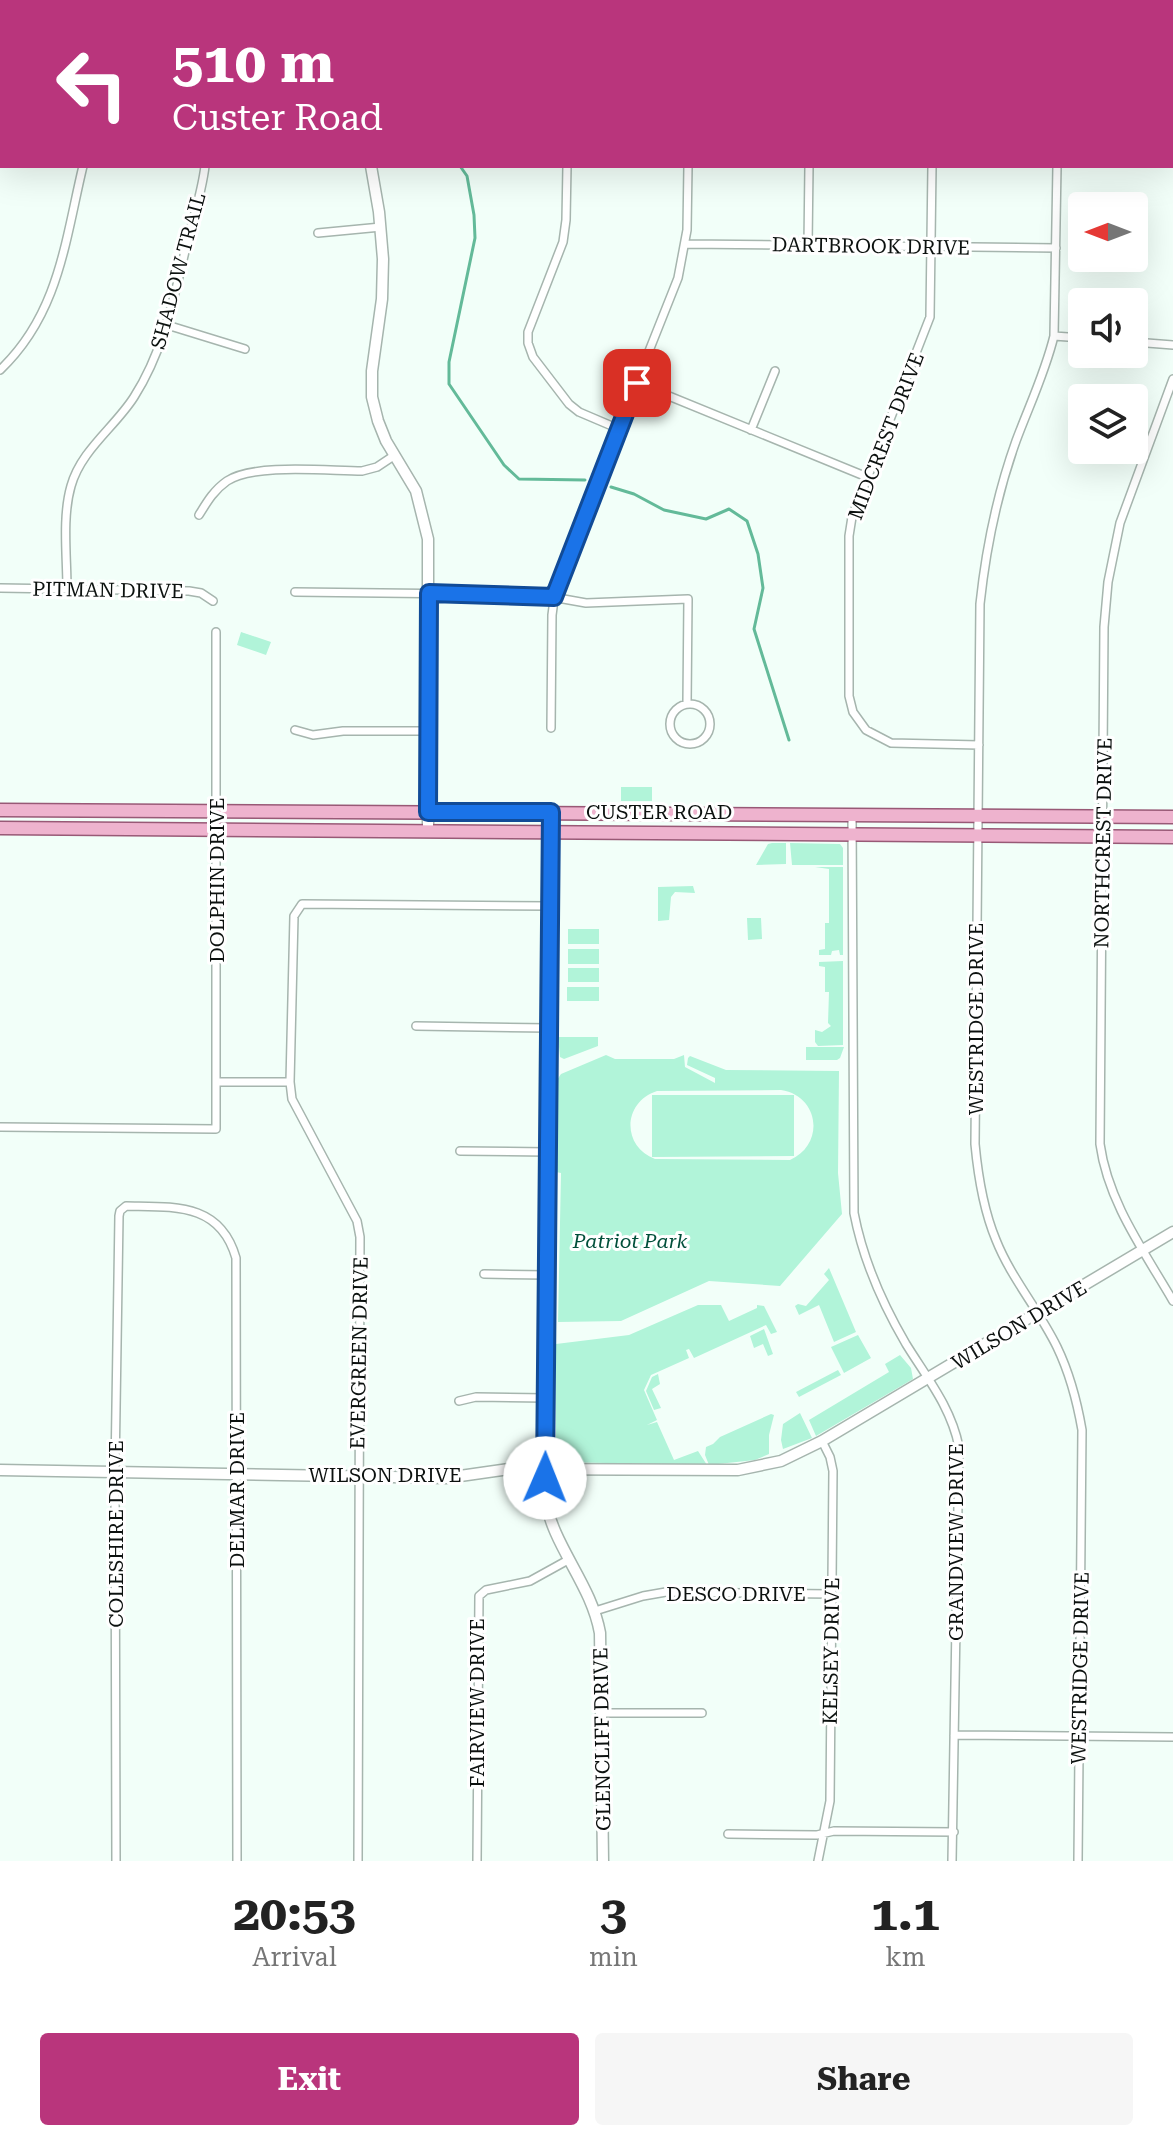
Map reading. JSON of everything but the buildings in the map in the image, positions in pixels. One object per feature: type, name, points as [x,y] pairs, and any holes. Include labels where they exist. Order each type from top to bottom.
[{"type":"main road","name":"CUSTER ROAD","points":[[0,810],[1173,817]]},
{"type":"main road","points":[[80,811],[80,828]]},
{"type":"main road","name":"CUSTER ROAD","points":[[0,828],[1173,837]]},
{"type":"street","points":[[0,370],[29,337],[52,295],[83,168]]},
{"type":"street","name":"SHADOW TRAIL","points":[[67,589],[68,503],[77,469],[134,398],[151,366],[167,325],[205,168]]},
{"type":"street","points":[[371,168],[381,227],[382,299],[372,371],[372,397],[378,421],[416,491],[424,517],[430,564],[428,830]]},
{"type":"street","points":[[567,168],[563,242],[528,332],[528,343],[533,357],[569,404],[590,418],[619,429]]},
{"type":"street","points":[[551,728],[554,597],[678,278],[685,244],[688,168]]},
{"type":"street","points":[[808,245],[809,168]]},
{"type":"street","name":"MIDCREST DRIVE","points":[[932,168],[930,317],[852,517],[849,536],[849,696],[853,712],[866,730],[891,743],[979,745]]},
{"type":"street","name":"WESTRIDGE DRIVE","points":[[1057,168],[1054,336],[1009,464],[991,528],[980,604],[975,1144],[977,1167],[995,1238],[1056,1344],[1067,1371],[1082,1430],[1078,1861]]},
{"type":"street","points":[[318,233],[381,227]]},
{"type":"street","name":"DARTBROOK DRIVE","points":[[685,244],[1056,248]]},
{"type":"street","points":[[167,325],[245,349]]},
{"type":"street","points":[[1054,336],[1068,337]]},
{"type":"street","points":[[1148,343],[1173,345]]},
{"type":"street","points":[[751,430],[775,371]]},
{"type":"street","name":"NORTHCREST DRIVE","points":[[1173,379],[1120,523],[1108,582],[1104,627],[1100,1144],[1105,1174],[1113,1194],[1173,1301]]},
{"type":"street","points":[[637,383],[867,477]]},
{"type":"street","points":[[199,515],[217,489],[240,474],[258,471],[362,471],[377,467],[395,455]]},
{"type":"street","name":"PITMAN DRIVE","points":[[0,588],[189,591],[201,593],[213,601]]},
{"type":"street","points":[[295,592],[554,597],[586,603],[688,599],[687,703]]},
{"type":"street","name":"DOLPHIN DRIVE","points":[[0,1127],[216,1129],[216,632]]},
{"type":"street","points":[[687,703],[702,707],[710,721],[706,737],[692,744],[677,740],[669,727],[673,711],[687,703]]},
{"type":"street","points":[[295,730],[313,735],[343,731],[428,731]]},
{"type":"street","name":"GLENCLIFF DRIVE","points":[[551,812],[545,1470],[548,1516],[595,1611],[602,1648],[603,1861]]},
{"type":"street","name":"GRANDVIEW DRIVE","points":[[852,815],[854,1213],[871,1273],[886,1308],[955,1426],[959,1447],[952,1861]]},
{"type":"street","name":"EVERGREEN DRIVE","points":[[358,1861],[359,1228],[296,1109],[290,1082],[296,910],[302,904],[551,906]]},
{"type":"street","points":[[416,1026],[549,1028]]},
{"type":"street","points":[[216,1082],[290,1082]]},
{"type":"street","points":[[460,1151],[548,1152]]},
{"type":"street","name":"COLESHIRE DRIVE","points":[[116,1861],[115,1471],[119,1216],[122,1208]]},
{"type":"street","name":"DELMAR DRIVE","points":[[122,1208],[190,1210],[218,1225],[233,1248],[238,1269],[237,1861]]},
{"type":"street","name":"WILSON DRIVE","points":[[0,1470],[446,1478],[509,1469],[738,1470],[781,1461],[822,1441],[1173,1232]]},
{"type":"street","points":[[484,1274],[547,1275]]},
{"type":"street","points":[[459,1401],[476,1397],[546,1398]]},
{"type":"street","name":"KELSEY DRIVE","points":[[818,1861],[830,1801],[833,1471],[822,1441]]},
{"type":"street","name":"FAIRVIEW DRIVE","points":[[477,1861],[479,1596],[493,1587],[530,1581],[568,1560]]},
{"type":"street","name":"DESCO DRIVE","points":[[595,1611],[666,1592],[831,1594]]},
{"type":"street","points":[[603,1713],[702,1713]]},
{"type":"street","points":[[954,1735],[1173,1737]]},
{"type":"street","points":[[728,1834],[954,1832]]},
{"type":"green space","points":[[241,632],[271,642],[266,655],[237,645]]},
{"type":"green space","points":[[621,787],[652,787],[652,801],[621,801]]},
{"type":"green space","points":[[786,843],[786,864],[756,865],[768,844]]},
{"type":"green space","points":[[790,843],[840,844],[843,848],[843,865],[792,865]]},
{"type":"green space","points":[[815,867],[843,867],[843,955],[839,950],[832,951],[831,955],[819,955],[819,950],[825,949],[825,923],[829,923],[829,869]]},
{"type":"green space","points":[[693,886],[695,893],[675,892],[671,897],[669,920],[658,921],[658,887]]},
{"type":"green space","points":[[747,918],[761,918],[762,939],[748,940]]},
{"type":"green space","points":[[568,929],[599,929],[599,944],[568,944]]},
{"type":"green space","points":[[568,949],[599,949],[599,964],[568,964]]},
{"type":"green space","points":[[843,961],[843,1045],[818,1046],[815,1030],[822,1032],[831,1026],[828,1023],[829,992],[825,992],[825,967],[819,966],[819,962]]},
{"type":"green space","points":[[568,968],[599,968],[599,982],[568,982]]},
{"type":"green space","points":[[567,987],[599,987],[599,1001],[567,1001]]},
{"type":"green space","points":[[558,1037],[598,1037],[598,1046],[564,1059],[560,1057]]},
{"type":"green space","points":[[806,1047],[844,1047],[837,1060],[806,1060]]},
{"type":"green space","name":"Patriot Park","points":[[606,1055],[615,1059],[674,1059],[684,1055],[685,1067],[715,1083],[715,1078],[687,1065],[690,1056],[726,1070],[839,1071],[838,1173],[842,1214],[780,1286],[709,1281],[621,1321],[558,1322],[561,1173],[556,1172],[557,1080],[561,1074]],"holes":[[[781,1090],[804,1101],[810,1111],[813,1133],[809,1144],[790,1160],[655,1159],[644,1153],[632,1135],[632,1114],[638,1104],[657,1091]]]},
{"type":"green space","points":[[652,1095],[794,1095],[794,1156],[652,1157]]},
{"type":"green space","points":[[829,1268],[856,1332],[834,1342],[819,1305],[799,1315],[795,1306],[806,1306],[829,1280],[824,1274]]},
{"type":"green space","points":[[698,1305],[721,1305],[729,1321],[757,1308],[757,1305],[764,1306],[777,1332],[771,1334],[766,1325],[694,1358],[689,1349],[686,1350],[689,1358],[651,1375],[644,1390],[657,1420],[647,1425],[657,1422],[674,1460],[698,1451],[707,1465],[556,1462],[556,1344],[629,1335]]},
{"type":"green space","points":[[764,1329],[773,1354],[768,1356],[763,1344],[754,1348],[750,1336]]},
{"type":"green space","points":[[858,1335],[871,1358],[844,1373],[831,1347]]},
{"type":"green space","points":[[900,1355],[911,1368],[913,1379],[816,1436],[809,1420],[889,1372],[885,1364]]},
{"type":"green space","points":[[838,1370],[841,1375],[799,1397],[796,1392]]},
{"type":"green space","points":[[658,1374],[660,1384],[652,1389],[661,1408],[654,1410],[646,1391],[652,1377]]},
{"type":"green space","points":[[800,1413],[812,1438],[783,1449],[783,1424]]},
{"type":"green space","points":[[774,1415],[769,1435],[769,1454],[755,1460],[709,1465],[706,1447],[720,1437]]},
{"type":"waterway","points":[[461,168],[467,176],[475,238],[449,362],[449,384],[504,465],[519,479],[585,480]]},
{"type":"waterway","points":[[611,487],[634,494],[664,510],[706,519],[729,509],[747,521],[758,554],[763,588],[754,629],[789,740]]},
{"type":"route","points":[[545,1478],[551,812],[428,812],[429,593],[554,597],[556,585],[637,383]]}]
